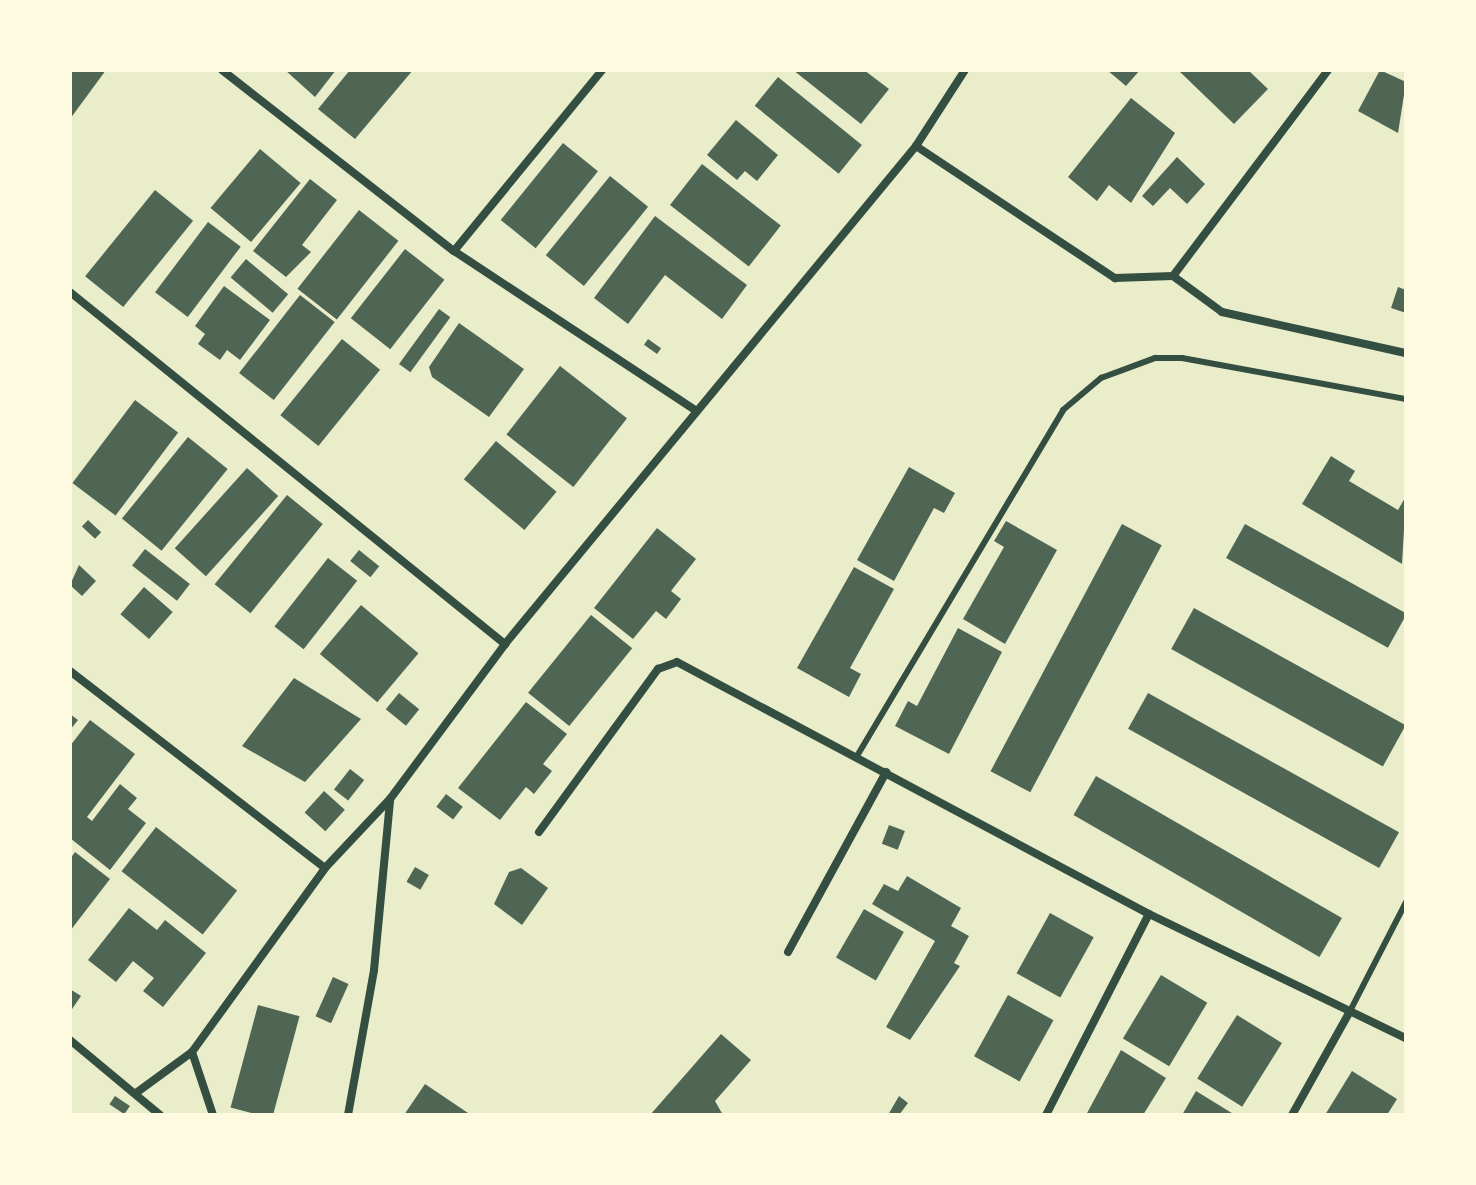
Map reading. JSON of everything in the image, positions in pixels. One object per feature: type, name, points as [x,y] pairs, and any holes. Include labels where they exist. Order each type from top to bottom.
[{"type":"street","points":[[454,251],[602,70]]},
{"type":"street","points":[[136,1093],[192,1052],[325,868],[390,799],[505,644],[695,410],[916,146],[965,70]]},
{"type":"street","points":[[1173,276],[1328,70]]},
{"type":"street","points":[[229,72],[454,251],[695,410]]},
{"type":"street","points":[[916,146],[1115,278],[1173,276],[1222,312],[1406,353]]},
{"type":"street","points":[[70,292],[505,644]]},
{"type":"street","points":[[539,832],[658,669],[677,662],[1149,914],[1406,1038]]},
{"type":"street","points":[[70,671],[325,868]]},
{"type":"street","points":[[788,952],[886,772]]},
{"type":"street","points":[[348,1115],[374,970],[390,799]]},
{"type":"street","points":[[1046,1115],[1149,914]]},
{"type":"street","points":[[1292,1115],[1349,1013]]},
{"type":"street","points":[[70,1040],[160,1115]]},
{"type":"street","points":[[192,1052],[213,1115]]},
{"type":"lane","points":[[857,756],[1063,410],[1090,386],[1128,365],[1182,358],[1406,399]]},
{"type":"lane","points":[[1349,1013],[1406,902]]},
{"type":"building","points":[[70,70],[106,70],[70,119]]},
{"type":"building","points":[[285,70],[336,70],[315,97]]},
{"type":"building","points":[[350,70],[413,70],[355,139],[318,109]]},
{"type":"building","points":[[793,70],[864,70],[889,89],[861,124]]},
{"type":"building","points":[[1107,70],[1140,70],[1126,86]]},
{"type":"building","points":[[1178,70],[1248,70],[1268,89],[1234,124]]},
{"type":"building","points":[[1380,70],[1406,82],[1398,133],[1358,111]]},
{"type":"building","points":[[778,77],[862,145],[839,174],[755,106]]},
{"type":"building","points":[[1131,98],[1175,133],[1131,203],[1109,185],[1097,201],[1068,177]]},
{"type":"building","points":[[736,120],[778,155],[757,181],[745,171],[737,180],[707,155]]},
{"type":"building","points":[[563,143],[598,171],[536,248],[501,220]]},
{"type":"building","points":[[260,149],[301,183],[251,242],[211,208]]},
{"type":"building","points":[[1177,157],[1205,184],[1187,204],[1170,188],[1153,206],[1142,196]]},
{"type":"building","points":[[702,164],[781,226],[749,267],[670,205]]},
{"type":"building","points":[[610,176],[648,207],[584,286],[546,255]]},
{"type":"building","points":[[310,179],[337,200],[302,245],[311,252],[286,277],[253,251]]},
{"type":"building","points":[[155,190],[193,221],[123,307],[85,276]]},
{"type":"building","points":[[359,210],[398,241],[337,320],[297,289]]},
{"type":"building","points":[[655,216],[747,285],[722,319],[665,275],[628,324],[594,298]]},
{"type":"building","points":[[208,222],[241,247],[188,317],[155,292]]},
{"type":"building","points":[[405,249],[444,280],[390,349],[351,318]]},
{"type":"building","points":[[246,259],[288,294],[273,313],[231,277]]},
{"type":"building","points":[[224,286],[270,320],[240,360],[227,350],[220,360],[198,344],[205,334],[195,326]]},
{"type":"building","points":[[1398,287],[1406,290],[1406,313],[1391,308]]},
{"type":"building","points":[[300,295],[335,322],[274,400],[239,373]]},
{"type":"building","points":[[439,309],[450,317],[410,372],[399,364]]},
{"type":"building","points":[[459,323],[524,369],[489,417],[432,377],[429,367]]},
{"type":"building","points":[[342,339],[380,370],[318,446],[280,415]]},
{"type":"building","points":[[648,339],[661,348],[657,354],[644,345]]},
{"type":"building","points":[[560,366],[627,418],[573,487],[506,435]]},
{"type":"building","points":[[135,400],[178,432],[116,516],[72,483]]},
{"type":"building","points":[[188,437],[228,469],[162,551],[122,519]]},
{"type":"building","points":[[496,441],[557,492],[524,530],[464,479]]},
{"type":"building","points":[[1331,456],[1355,471],[1349,481],[1398,510],[1406,496],[1402,564],[1302,504]]},
{"type":"building","points":[[909,467],[955,493],[944,513],[934,508],[894,581],[857,560]]},
{"type":"building","points":[[247,468],[278,496],[206,576],[175,548]]},
{"type":"building","points":[[287,495],[323,524],[250,613],[215,584]]},
{"type":"building","points":[[88,520],[101,532],[95,539],[82,527]]},
{"type":"building","points":[[1006,521],[1057,550],[1005,644],[963,619],[1004,547],[994,541]]},
{"type":"building","points":[[1122,524],[1162,545],[1030,792],[991,771]]},
{"type":"building","points":[[1245,524],[1406,613],[1388,648],[1226,558]]},
{"type":"building","points":[[657,528],[696,559],[671,591],[681,599],[666,619],[656,611],[633,639],[594,608]]},
{"type":"building","points":[[145,549],[190,584],[177,601],[132,566]]},
{"type":"building","points":[[359,550],[379,566],[370,577],[350,561]]},
{"type":"building","points":[[328,558],[357,581],[304,649],[274,627]]},
{"type":"building","points":[[79,565],[96,581],[82,596],[70,585]]},
{"type":"building","points":[[854,567],[894,589],[850,668],[861,674],[849,697],[797,668]]},
{"type":"building","points":[[144,587],[173,612],[149,639],[120,614]]},
{"type":"building","points":[[361,605],[418,653],[377,702],[320,654]]},
{"type":"building","points":[[1194,608],[1406,725],[1383,766],[1171,649]]},
{"type":"building","points":[[591,615],[632,648],[569,726],[528,693]]},
{"type":"building","points":[[958,628],[1002,652],[949,754],[895,726],[908,701],[917,706]]},
{"type":"building","points":[[294,678],[361,719],[305,782],[242,746]]},
{"type":"building","points":[[399,693],[419,709],[406,726],[386,709]]},
{"type":"building","points":[[1148,693],[1399,832],[1379,868],[1128,729]]},
{"type":"building","points":[[526,702],[567,734],[543,764],[552,771],[534,794],[526,787],[500,820],[458,788]]},
{"type":"building","points":[[70,714],[78,720],[70,730]]},
{"type":"building","points":[[90,720],[135,754],[87,817],[92,821],[120,784],[137,798],[128,809],[146,823],[110,870],[70,838],[70,746]]},
{"type":"building","points":[[350,769],[364,780],[348,801],[334,789]]},
{"type":"building","points":[[1096,776],[1342,918],[1319,957],[1074,815]]},
{"type":"building","points":[[324,791],[345,810],[325,831],[305,813]]},
{"type":"building","points":[[446,794],[463,807],[453,819],[436,807]]},
{"type":"building","points":[[889,825],[905,831],[898,850],[882,844]]},
{"type":"building","points":[[156,827],[237,890],[203,935],[122,871]]},
{"type":"building","points":[[75,852],[110,879],[70,931],[70,859]]},
{"type":"building","points":[[415,867],[429,875],[420,890],[406,882]]},
{"type":"building","points":[[521,868],[548,888],[522,925],[494,904],[509,872]]},
{"type":"building","points":[[907,876],[961,908],[951,926],[969,936],[954,963],[960,966],[910,1040],[886,1027],[935,941],[872,904],[884,884],[898,891]]},
{"type":"building","points":[[129,908],[157,930],[165,920],[206,953],[163,1007],[143,991],[154,978],[133,961],[116,982],[88,960]]},
{"type":"building","points":[[864,909],[904,932],[876,980],[836,957]]},
{"type":"building","points":[[1050,913],[1094,937],[1060,998],[1017,973]]},
{"type":"building","points":[[1161,975],[1207,1003],[1169,1066],[1123,1038]]},
{"type":"building","points":[[333,977],[349,984],[331,1023],[316,1016]]},
{"type":"building","points":[[70,989],[81,996],[70,1012]]},
{"type":"building","points":[[1008,995],[1053,1020],[1020,1081],[974,1056]]},
{"type":"building","points":[[258,1005],[300,1016],[273,1115],[259,1115],[231,1107]]},
{"type":"building","points":[[1237,1015],[1282,1043],[1242,1107],[1197,1079]]},
{"type":"building","points":[[721,1034],[751,1060],[715,1101],[723,1115],[650,1115]]},
{"type":"building","points":[[1121,1050],[1166,1078],[1143,1115],[1086,1115]]},
{"type":"building","points":[[1352,1071],[1397,1099],[1387,1115],[1325,1115]]},
{"type":"building","points":[[425,1084],[471,1115],[404,1115]]},
{"type":"building","points":[[1196,1091],[1235,1115],[1182,1115]]},
{"type":"building","points":[[115,1096],[130,1106],[124,1114],[109,1104]]},
{"type":"building","points":[[899,1096],[908,1103],[899,1115],[888,1115]]}]
